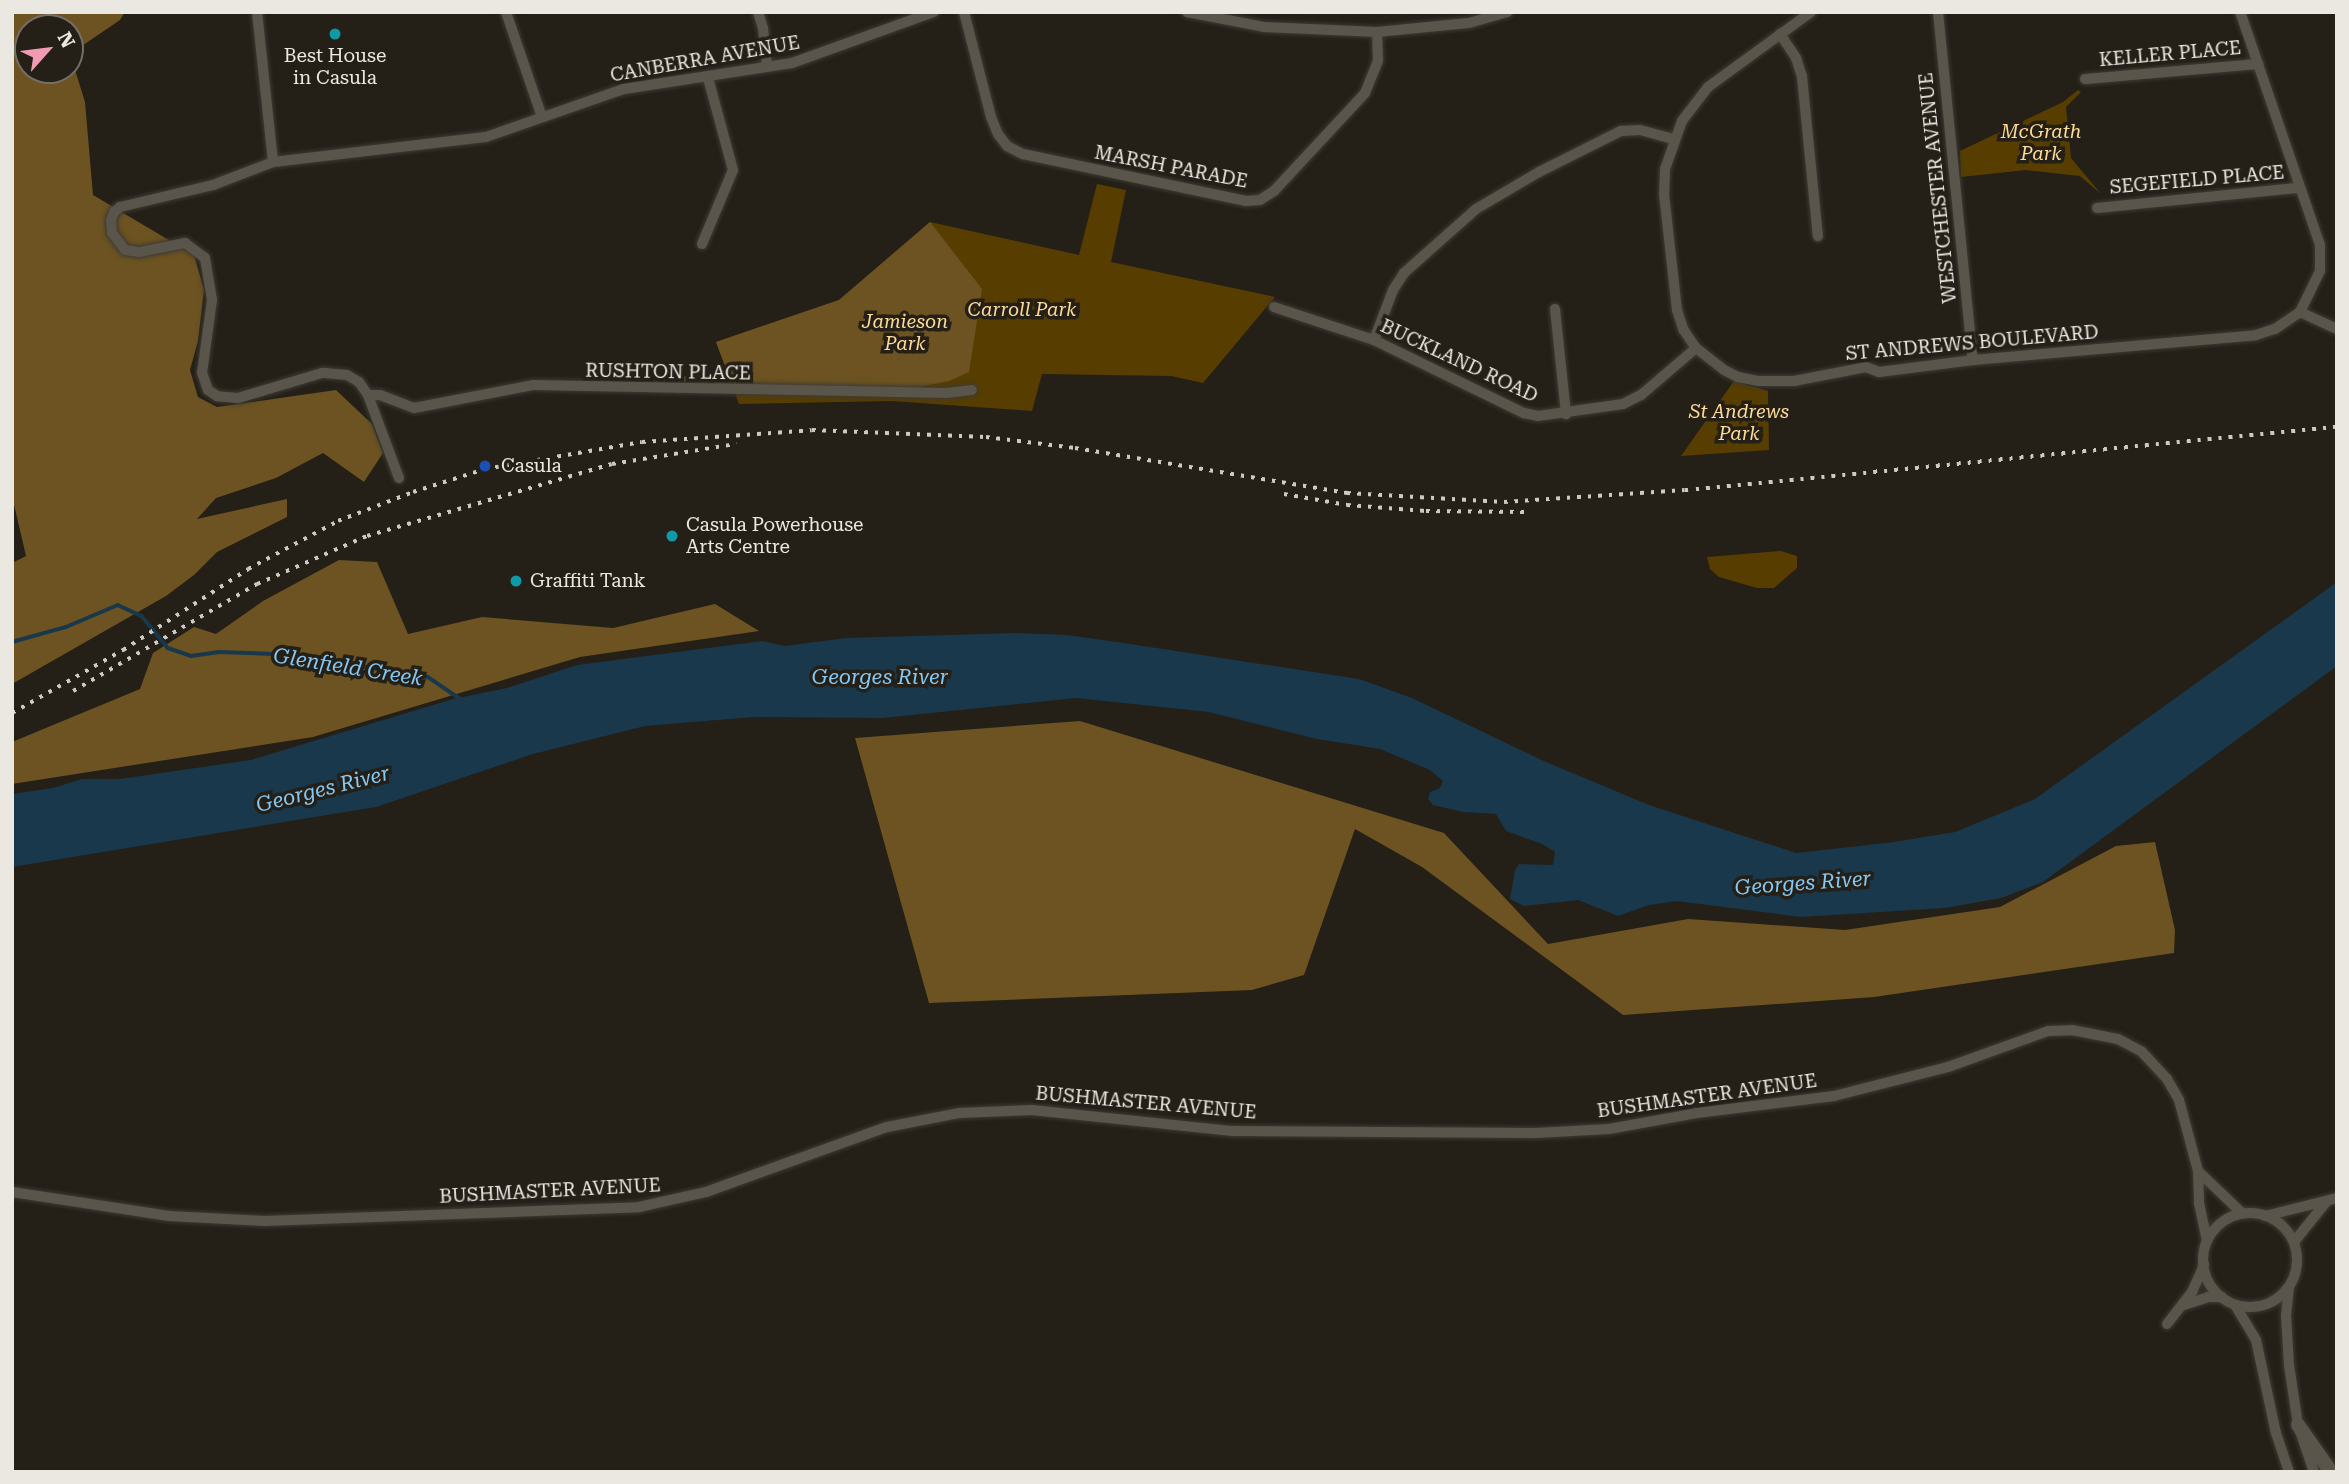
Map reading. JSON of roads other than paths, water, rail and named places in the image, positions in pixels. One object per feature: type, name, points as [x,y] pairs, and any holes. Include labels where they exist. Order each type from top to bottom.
[{"type":"main road","points":[[2298,1424],[2332,1472]]},
{"type":"street","points":[[257,12],[273,162]]},
{"type":"street","points":[[506,12],[542,117]]},
{"type":"street","points":[[758,12],[763,28],[767,66]]},
{"type":"street","name":"CANBERRA AVENUE","points":[[368,395],[359,382],[336,373],[322,373],[238,398],[213,394],[202,373],[212,300],[205,258],[185,243],[131,252],[125,250],[114,238],[111,220],[120,206],[214,185],[273,162],[509,132],[542,117],[624,89],[708,78],[818,55],[934,12]]},
{"type":"street","name":"MARSH PARADE","points":[[964,12],[991,117],[1007,146],[1023,154],[1246,201],[1260,200],[1274,191],[1365,93],[1375,75],[1378,60],[1377,32]]},
{"type":"street","points":[[1187,12],[1264,27],[1377,32],[1469,23],[1507,12]]},
{"type":"street","name":"ST ANDREWS BOULEVARD","points":[[1811,12],[1708,87],[1682,121],[1665,169],[1664,194],[1677,310],[1683,329],[1696,348],[1738,377],[1776,382],[1866,367],[1879,372],[1973,359],[2256,335],[2275,329],[2300,312]]},
{"type":"street","name":"WESTCHESTER AVENUE","points":[[1938,12],[1973,359]]},
{"type":"street","points":[[2240,12],[2320,245],[2320,271],[2300,312],[2337,330]]},
{"type":"street","points":[[1780,34],[1796,58],[1802,77],[1818,236]]},
{"type":"street","name":"KELLER PLACE","points":[[2085,79],[2258,64]]},
{"type":"street","points":[[702,244],[733,170],[708,78]]},
{"type":"street","points":[[1374,340],[1393,290],[1404,274],[1476,209],[1539,172],[1621,131],[1640,130],[1674,139]]},
{"type":"street","name":"SEGEFIELD PLACE","points":[[2097,208],[2299,188]]},
{"type":"street","name":"BUCKLAND ROAD","points":[[1274,307],[1374,340],[1524,413],[1538,416],[1605,408],[1632,400],[1696,348]]},
{"type":"street","points":[[1555,309],[1566,414]]},
{"type":"street","name":"RUSHTON PLACE","points":[[368,395],[380,395],[414,408],[534,385],[582,389],[947,393],[972,390]]},
{"type":"street","points":[[368,395],[399,478]]},
{"type":"street","name":"BUSHMASTER AVENUE","points":[[12,1192],[169,1216],[265,1221],[603,1209],[673,1201],[887,1127],[959,1113],[1032,1110],[1233,1131],[1534,1133],[1609,1129],[1697,1113],[1834,1096],[1948,1067],[2048,1031],[2071,1030],[2118,1039],[2142,1052],[2154,1063],[2179,1100],[2198,1171],[2199,1203],[2207,1241]]},
{"type":"street","points":[[2198,1171],[2242,1213]]},
{"type":"street","points":[[2167,1324],[2182,1306],[2204,1265],[2207,1241],[2221,1223],[2242,1213],[2265,1216],[2332,1199]]},
{"type":"street","points":[[2294,1242],[2332,1199]]},
{"type":"street","points":[[2235,1305],[2265,1305],[2279,1298],[2296,1273],[2294,1242],[2286,1229],[2265,1216]]},
{"type":"street","points":[[2204,1265],[2211,1286],[2235,1305],[2256,1340],[2276,1433],[2289,1472]]},
{"type":"street","points":[[2289,1287],[2287,1334],[2298,1424],[2314,1472]]},
{"type":"street","points":[[2182,1306],[2208,1297],[2222,1297]]},
{"type":"water","name":"Georges River","points":[[2337,582],[2337,666],[2043,882],[2001,898],[1945,908],[1801,917],[1677,901],[1649,905],[1618,916],[1578,900],[1524,906],[1510,899],[1515,870],[1519,864],[1553,865],[1555,852],[1542,844],[1506,831],[1496,814],[1463,812],[1433,805],[1428,799],[1430,792],[1440,788],[1443,781],[1430,770],[1380,749],[1317,739],[1209,712],[1076,698],[883,718],[754,717],[645,726],[533,754],[376,807],[12,867],[12,794],[53,788],[82,779],[120,779],[251,760],[453,699],[507,688],[577,665],[762,641],[785,646],[846,638],[1016,633],[1067,635],[1359,679],[1412,698],[1546,762],[1649,805],[1796,853],[1894,842],[1955,832],[2035,799]]},
{"type":"waterway","name":"Glenfield Creek","points":[[12,642],[66,627],[118,605],[142,616],[168,648],[191,656],[219,652],[276,654],[349,664],[428,677],[462,700]]},
{"type":"railway","points":[[12,713],[123,650],[248,569],[338,521],[413,492],[485,469],[642,442],[812,430],[986,437],[1075,448],[1347,493],[1504,502],[1685,490],[2337,427]]},
{"type":"railway","points":[[73,691],[257,584],[367,536],[612,464],[736,444]]},
{"type":"railway","points":[[1284,494],[1347,505],[1426,511],[1525,512]]},
{"type":"place","name":"Best House in Casula","points":[[335,34]]},
{"type":"place","name":"Casula","points":[[485,466]]},
{"type":"place","name":"Casula Powerhouse Arts Centre","points":[[672,536]]},
{"type":"place","name":"Graffiti Tank","points":[[516,581]]},
{"type":"park label","name":"McGrath Park","points":[[2041,143]]},
{"type":"park label","name":"Carroll Park","points":[[1022,310]]},
{"type":"park label","name":"Jamieson Park","points":[[905,333]]},
{"type":"park label","name":"St Andrews Park","points":[[1739,423]]}]
